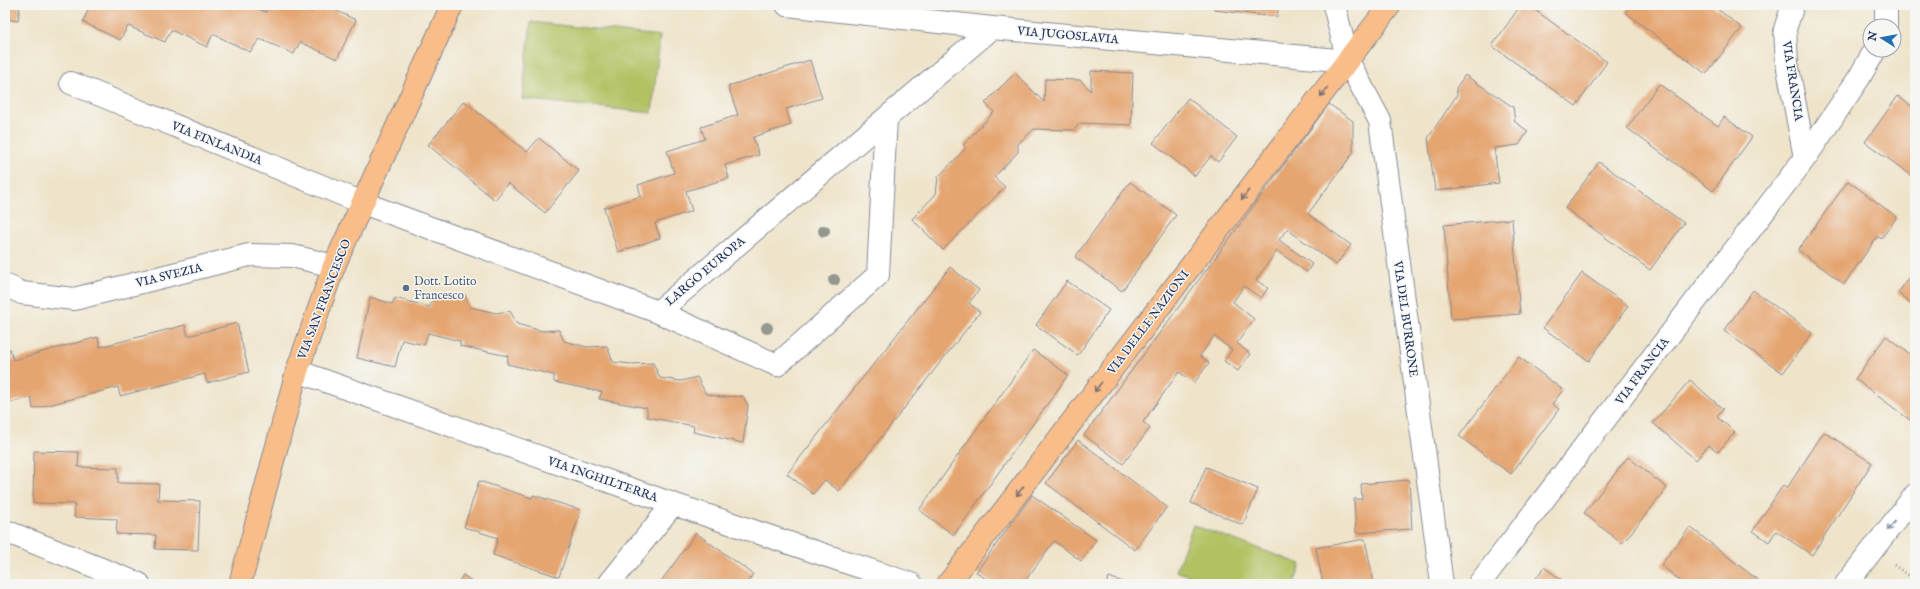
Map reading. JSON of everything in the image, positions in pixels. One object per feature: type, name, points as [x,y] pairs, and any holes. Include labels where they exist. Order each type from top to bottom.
[{"type":"main road","name":"VIA SAN FRANCESCO","points":[[240,584],[297,371],[334,266],[452,5]]},
{"type":"main road","name":"VIA DELLE NAZIONI","points":[[948,584],[1390,5]]},
{"type":"street","name":"VIA JUGOSLAVIA","points":[[787,5],[913,12],[992,28],[1348,61]]},
{"type":"street","name":"VIA DEL BURRONE","points":[[1334,5],[1348,61],[1380,121],[1442,584]]},
{"type":"street","name":"VIA FRANCIA","points":[[1792,5],[1785,29],[1787,63],[1806,158]]},
{"type":"street","points":[[1886,5],[1886,18]]},
{"type":"street","name":"LARGO EUROPA","points":[[363,203],[658,312],[992,28]]},
{"type":"street","name":"VIA FRANCIA","points":[[1480,584],[1806,158],[1859,78],[1870,58]]},
{"type":"street","name":"VIA FINLANDIA","points":[[71,83],[363,203]]},
{"type":"street","points":[[658,312],[777,365],[878,275],[886,118]]},
{"type":"street","name":"VIA SVEZIA","points":[[5,285],[22,292],[74,299],[249,254],[292,256],[334,266]]},
{"type":"street","name":"VIA INGHILTERRA","points":[[297,371],[674,504],[911,584]]},
{"type":"street","points":[[1846,584],[1915,495]]},
{"type":"street","points":[[608,584],[674,504]]},
{"type":"street","points":[[5,531],[139,584]]},
{"type":"green space","points":[[531,22],[660,36],[652,113],[522,99]]},
{"type":"green space","points":[[1193,525],[1301,564],[1294,584],[1213,584],[1176,571]]},
{"type":"building","points":[[5,5],[20,5],[18,21],[5,19]]},
{"type":"building","points":[[90,5],[248,5],[266,12],[270,5],[294,5],[312,12],[315,5],[324,5],[356,20],[337,59],[300,42],[294,54],[260,39],[250,52],[213,34],[207,47],[171,30],[165,42],[128,26],[120,40],[83,22]]},
{"type":"building","points":[[1168,5],[1179,5],[1179,7]]},
{"type":"building","points":[[1214,5],[1279,5],[1277,17],[1214,10]]},
{"type":"building","points":[[1521,5],[1528,5],[1607,62],[1576,106],[1492,46]]},
{"type":"building","points":[[1631,5],[1712,5],[1742,28],[1706,74],[1625,12]]},
{"type":"building","points":[[810,60],[822,98],[786,109],[791,125],[753,137],[759,155],[725,165],[729,178],[686,191],[692,211],[655,223],[660,238],[618,252],[604,208],[641,196],[638,185],[674,173],[667,151],[705,139],[701,127],[738,115],[728,86]]},
{"type":"building","points":[[1091,71],[1133,73],[1131,125],[1080,123],[1074,130],[1034,129],[1018,144],[1018,152],[994,177],[1005,187],[943,250],[912,219],[936,194],[938,177],[966,148],[963,145],[994,112],[985,103],[1015,73],[1044,102],[1045,79],[1080,80],[1091,91]]},
{"type":"building","points":[[1465,75],[1513,107],[1515,122],[1528,131],[1519,145],[1494,148],[1499,183],[1435,191],[1428,138],[1457,95],[1456,88]]},
{"type":"building","points":[[1659,84],[1718,126],[1724,117],[1752,137],[1713,191],[1627,128]]},
{"type":"building","points":[[1898,96],[1915,109],[1915,178],[1865,142]]},
{"type":"building","points":[[1188,98],[1237,137],[1218,162],[1211,156],[1195,176],[1153,143]]},
{"type":"building","points":[[464,101],[527,152],[539,138],[579,171],[545,213],[508,183],[495,200],[428,145]]},
{"type":"building","points":[[1329,104],[1353,121],[1353,153],[1308,214],[1351,245],[1336,265],[1287,229],[1279,240],[1312,264],[1307,272],[1277,251],[1256,280],[1268,288],[1261,298],[1244,286],[1233,302],[1254,319],[1237,343],[1250,354],[1238,371],[1224,361],[1232,350],[1214,336],[1200,356],[1209,363],[1194,383],[1179,372],[1143,422],[1150,428],[1123,464],[1084,435]]},
{"type":"building","points":[[1599,162],[1684,223],[1650,270],[1565,208]]},
{"type":"building","points":[[1848,181],[1897,217],[1881,239],[1878,236],[1844,284],[1798,250]]},
{"type":"building","points":[[1130,182],[1176,215],[1122,291],[1075,257]]},
{"type":"building","points":[[1512,219],[1520,314],[1451,319],[1444,225]]},
{"type":"building","points":[[950,267],[979,290],[969,303],[980,312],[839,491],[825,480],[813,494],[787,474]]},
{"type":"building","points":[[1915,269],[1915,306],[1898,293]]},
{"type":"building","points":[[1582,273],[1628,306],[1589,361],[1543,328]]},
{"type":"building","points":[[1067,281],[1109,310],[1078,355],[1036,325]]},
{"type":"building","points":[[1753,290],[1812,333],[1783,373],[1724,331]]},
{"type":"building","points":[[465,295],[470,307],[496,313],[510,311],[517,324],[542,331],[559,330],[564,341],[587,347],[607,346],[613,362],[631,364],[653,363],[660,378],[681,381],[697,377],[706,394],[721,397],[743,396],[748,405],[743,443],[693,432],[694,426],[647,417],[647,408],[599,399],[602,392],[554,382],[554,375],[507,364],[508,356],[460,346],[460,341],[428,333],[424,345],[402,340],[395,367],[357,358],[370,297],[392,304],[395,298],[430,307],[434,296],[450,299]]},
{"type":"building","points":[[237,323],[249,372],[207,383],[205,374],[120,396],[118,387],[33,409],[31,397],[5,404],[5,350],[10,349],[13,360],[98,337],[100,347],[185,325],[188,336]]},
{"type":"building","points":[[1886,336],[1915,358],[1915,412],[1910,420],[1855,379]]},
{"type":"building","points":[[1033,350],[1068,375],[954,535],[919,510]]},
{"type":"building","points":[[1519,357],[1563,390],[1552,404],[1559,409],[1511,474],[1459,436]]},
{"type":"building","points":[[1690,380],[1723,409],[1717,417],[1735,432],[1718,452],[1709,445],[1696,460],[1653,423]]},
{"type":"building","points":[[1824,432],[1872,463],[1812,555],[1776,531],[1769,542],[1753,531],[1783,485],[1787,488]]},
{"type":"building","points":[[1078,440],[1167,507],[1135,550],[1046,483]]},
{"type":"building","points":[[34,451],[79,452],[78,467],[118,468],[118,483],[159,484],[158,500],[200,501],[198,550],[155,549],[156,535],[116,534],[117,519],[74,517],[75,504],[33,503]]},
{"type":"building","points":[[1628,457],[1667,488],[1622,544],[1584,513]]},
{"type":"building","points":[[1206,467],[1258,489],[1243,525],[1191,503]]},
{"type":"building","points":[[1409,480],[1412,529],[1356,533],[1354,499],[1362,499],[1361,484]]},
{"type":"building","points":[[479,481],[532,498],[533,495],[581,510],[559,577],[493,555],[498,538],[464,527]]},
{"type":"building","points":[[1032,495],[1096,540],[1081,561],[1054,541],[1023,584],[993,584],[976,572]]},
{"type":"building","points":[[1690,527],[1763,584],[1684,584],[1661,565]]},
{"type":"building","points":[[696,533],[753,574],[746,584],[659,584]]},
{"type":"building","points":[[1365,539],[1374,584],[1323,584],[1316,548]]},
{"type":"building","points":[[1544,567],[1567,584],[1532,584]]},
{"type":"building","points":[[463,575],[476,584],[457,584]]},
{"type":"building","points":[[1109,577],[1128,584],[1106,584]]},
{"type":"place","name":"Dott. Lotito Francesco","points":[[406,288]]}]
